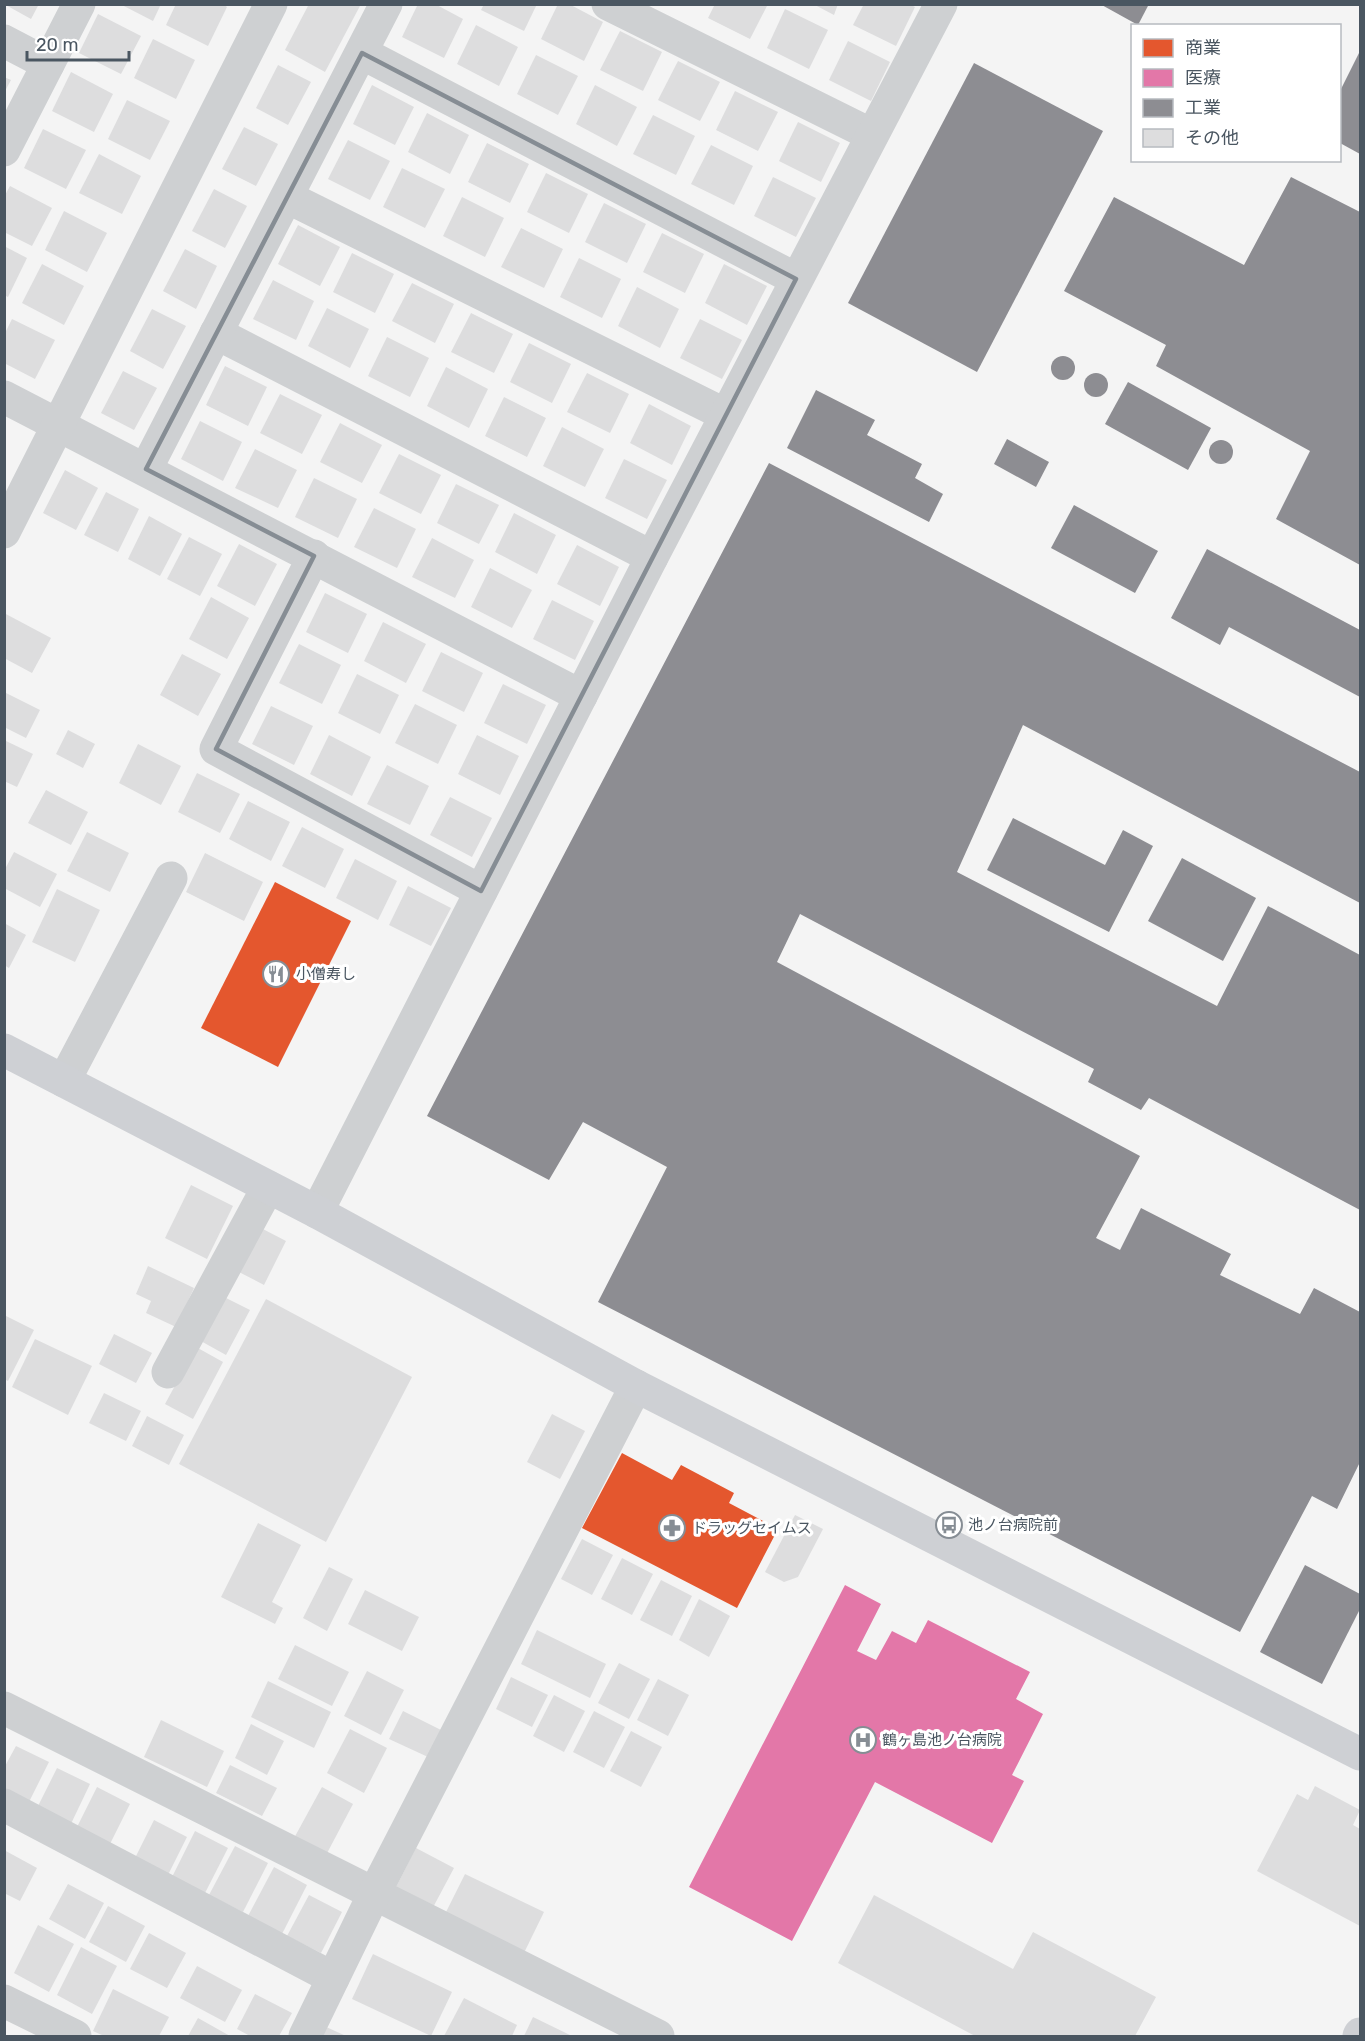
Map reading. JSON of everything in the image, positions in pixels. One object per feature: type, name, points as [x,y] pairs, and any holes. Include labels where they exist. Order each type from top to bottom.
[{"type":"street","points":[[4,150],[79,4]]},
{"type":"street","points":[[4,532],[271,4]]},
{"type":"street","points":[[146,469],[386,4]]},
{"type":"street","points":[[608,4],[872,135]]},
{"type":"street","points":[[317,1212],[652,557],[941,4]]},
{"type":"street","points":[[4,41],[48,64]]},
{"type":"street","points":[[362,53],[796,279]]},
{"type":"street","points":[[287,197],[726,414]]},
{"type":"street","points":[[216,333],[652,557]]},
{"type":"street","points":[[4,397],[581,696]]},
{"type":"street","points":[[314,556],[216,749],[481,891]]},
{"type":"street","points":[[64,1081],[171,878]]},
{"type":"street","points":[[4,1050],[317,1212],[636,1386],[1360,1754]]},
{"type":"street","points":[[168,1372],[268,1187]]},
{"type":"street","points":[[305,2037],[374,1894],[636,1386]]},
{"type":"street","points":[[4,1708],[657,2037]]},
{"type":"street","points":[[4,1805],[333,1978]]},
{"type":"street","points":[[4,2001],[75,2037]]},
{"type":"highlighted area","points":[[362,53],[796,279],[481,891],[216,749],[314,556],[146,469]]},
{"type":"building: 商業","points":[[275,882],[351,921],[278,1067],[201,1028]]},
{"type":"building: 商業","points":[[622,1453],[672,1480],[681,1465],[734,1493],[729,1503],[778,1529],[737,1608],[582,1528]]},
{"type":"building: 医療","points":[[845,1585],[881,1604],[857,1651],[876,1660],[892,1631],[916,1643],[928,1620],[1030,1672],[1016,1699],[1043,1714],[1012,1775],[1024,1781],[992,1843],[875,1782],[792,1941],[689,1887]]},
{"type":"building: 工業","points":[[1100,4],[1149,4],[1139,24]]},
{"type":"building: 工業","points":[[1360,51],[1360,154],[1341,144],[1341,89]]},
{"type":"building: 工業","points":[[974,63],[1103,131],[977,372],[848,303]]},
{"type":"building: 工業","points":[[1291,177],[1360,212],[1360,565],[1276,519],[1310,451],[1156,366],[1166,345],[1064,291],[1114,197],[1244,265]]},
{"type":"building: 工業","points":[[1063,356],[1071,360],[1075,368],[1071,376],[1063,380],[1055,376],[1051,368],[1055,360]]},
{"type":"building: 工業","points":[[1096,373],[1104,377],[1108,385],[1104,393],[1096,397],[1088,393],[1084,385],[1088,377]]},
{"type":"building: 工業","points":[[1128,382],[1211,428],[1188,470],[1105,424]]},
{"type":"building: 工業","points":[[816,390],[875,420],[867,435],[922,464],[915,478],[943,494],[929,522],[787,448]]},
{"type":"building: 工業","points":[[1007,439],[1049,462],[1036,487],[994,464]]},
{"type":"building: 工業","points":[[1221,440],[1229,444],[1233,452],[1229,460],[1221,464],[1213,460],[1209,452],[1213,444]]},
{"type":"building: 工業","points":[[769,463],[1360,772],[1360,903],[1023,725],[957,872],[1217,1006],[1268,906],[1360,955],[1360,1210],[1149,1098],[1141,1110],[1088,1082],[1094,1069],[800,914],[777,962],[1140,1156],[1096,1238],[1120,1250],[1141,1208],[1231,1254],[1220,1275],[1300,1314],[1314,1288],[1360,1312],[1360,1462],[1337,1509],[1312,1496],[1240,1632],[598,1302],[667,1167],[583,1122],[549,1180],[427,1116]]},
{"type":"building: 工業","points":[[1074,505],[1158,551],[1135,593],[1051,548]]},
{"type":"building: 工業","points":[[1207,549],[1360,630],[1360,697],[1229,627],[1220,645],[1171,618]]},
{"type":"building: 工業","points":[[1013,818],[1105,865],[1123,830],[1153,846],[1109,932],[987,870]]},
{"type":"building: 工業","points":[[1182,858],[1256,898],[1223,961],[1148,921]]},
{"type":"building: 工業","points":[[1305,1565],[1360,1594],[1360,1609],[1322,1684],[1260,1652]]},
{"type":"building: その他","points":[[4,4],[39,4],[31,19]]},
{"type":"building: その他","points":[[120,4],[161,4],[153,21]]},
{"type":"building: その他","points":[[176,4],[223,4],[227,7],[208,46],[166,25]]},
{"type":"building: その他","points":[[309,4],[361,4],[325,72],[285,50]]},
{"type":"building: その他","points":[[418,4],[435,4],[463,19],[444,58],[402,37]]},
{"type":"building: その他","points":[[484,4],[537,4],[524,31],[481,10]]},
{"type":"building: その他","points":[[558,4],[569,4],[603,22],[584,61],[541,39]]},
{"type":"building: その他","points":[[715,4],[768,4],[750,39],[708,18]]},
{"type":"building: その他","points":[[813,4],[838,4],[834,15]]},
{"type":"building: その他","points":[[864,4],[909,4],[915,7],[896,46],[853,25]]},
{"type":"building: その他","points":[[785,9],[828,30],[809,69],[767,48]]},
{"type":"building: その他","points":[[98,14],[141,36],[121,74],[79,53]]},
{"type":"building: その他","points":[[476,25],[518,47],[499,86],[457,64]]},
{"type":"building: その他","points":[[620,31],[662,52],[643,91],[600,70]]},
{"type":"building: その他","points":[[153,39],[195,60],[176,99],[134,78]]},
{"type":"building: その他","points":[[848,41],[890,62],[871,101],[829,80]]},
{"type":"building: その他","points":[[536,55],[578,76],[558,115],[517,94]]},
{"type":"building: その他","points":[[678,61],[720,82],[700,121],[658,100]]},
{"type":"building: その他","points":[[278,65],[311,82],[288,125],[256,108]]},
{"type":"building: その他","points":[[71,72],[113,94],[94,132],[52,111]]},
{"type":"building: その他","points":[[4,77],[11,80],[4,93]]},
{"type":"building: その他","points":[[372,85],[414,107],[395,145],[353,124]]},
{"type":"building: その他","points":[[595,85],[637,107],[617,146],[576,124]]},
{"type":"building: その他","points":[[735,91],[778,112],[758,151],[716,130]]},
{"type":"building: その他","points":[[127,100],[170,121],[150,160],[108,139]]},
{"type":"building: その他","points":[[427,113],[469,135],[450,174],[408,152]]},
{"type":"building: その他","points":[[653,115],[695,136],[676,175],[633,154]]},
{"type":"building: その他","points":[[798,122],[840,143],[821,182],[779,161]]},
{"type":"building: その他","points":[[244,127],[278,144],[256,186],[222,169]]},
{"type":"building: その他","points":[[43,129],[86,150],[66,189],[24,168]]},
{"type":"building: その他","points":[[348,140],[390,161],[370,200],[328,179]]},
{"type":"building: その他","points":[[487,143],[529,164],[510,203],[468,182]]},
{"type":"building: その他","points":[[711,145],[753,166],[734,205],[691,184]]},
{"type":"building: その他","points":[[99,154],[141,176],[122,214],[79,193]]},
{"type":"building: その他","points":[[402,168],[445,189],[425,228],[383,207]]},
{"type":"building: その他","points":[[546,173],[588,194],[569,233],[527,212]]},
{"type":"building: その他","points":[[773,177],[816,198],[796,237],[754,216]]},
{"type":"building: その他","points":[[10,186],[52,208],[32,246],[4,232],[4,197]]},
{"type":"building: その他","points":[[214,189],[247,206],[225,248],[192,231]]},
{"type":"building: その他","points":[[462,197],[504,218],[485,257],[443,236]]},
{"type":"building: その他","points":[[604,203],[646,224],[627,263],[585,242]]},
{"type":"building: その他","points":[[64,211],[107,233],[87,272],[45,250]]},
{"type":"building: その他","points":[[298,225],[340,247],[320,286],[278,264]]},
{"type":"building: その他","points":[[521,228],[563,249],[544,288],[501,267]]},
{"type":"building: その他","points":[[662,233],[704,254],[685,293],[643,272]]},
{"type":"building: その他","points":[[4,246],[27,258],[8,297],[4,295]]},
{"type":"building: その他","points":[[185,249],[217,266],[196,309],[163,291]]},
{"type":"building: その他","points":[[352,253],[394,274],[375,313],[333,292]]},
{"type":"building: その他","points":[[579,258],[621,279],[602,318],[560,297]]},
{"type":"building: その他","points":[[42,264],[84,286],[64,325],[22,303]]},
{"type":"building: その他","points":[[724,264],[767,286],[747,325],[705,303]]},
{"type":"building: その他","points":[[273,280],[314,301],[296,340],[253,319]]},
{"type":"building: その他","points":[[412,283],[454,304],[435,343],[392,321]]},
{"type":"building: その他","points":[[637,287],[679,309],[660,348],[618,326]]},
{"type":"building: その他","points":[[327,308],[369,329],[350,368],[308,346]]},
{"type":"building: その他","points":[[152,309],[186,326],[163,369],[130,351]]},
{"type":"building: その他","points":[[471,313],[513,334],[494,373],[451,352]]},
{"type":"building: その他","points":[[12,319],[55,340],[35,379],[4,363],[4,335]]},
{"type":"building: その他","points":[[700,319],[742,340],[722,379],[680,358]]},
{"type":"building: その他","points":[[387,337],[429,358],[410,397],[368,376]]},
{"type":"building: その他","points":[[529,343],[571,364],[552,403],[510,382]]},
{"type":"building: その他","points":[[225,366],[267,387],[248,426],[206,405]]},
{"type":"building: その他","points":[[446,367],[488,389],[469,428],[427,406]]},
{"type":"building: その他","points":[[123,371],[157,388],[134,430],[101,413]]},
{"type":"building: その他","points":[[587,373],[629,394],[610,433],[567,412]]},
{"type":"building: その他","points":[[280,394],[322,415],[302,454],[260,433]]},
{"type":"building: その他","points":[[504,397],[546,418],[527,457],[485,436]]},
{"type":"building: その他","points":[[649,404],[691,426],[672,465],[630,443]]},
{"type":"building: その他","points":[[200,421],[242,442],[223,481],[181,459]]},
{"type":"building: その他","points":[[340,423],[382,445],[362,483],[320,462]]},
{"type":"building: その他","points":[[562,427],[604,449],[585,487],[543,466]]},
{"type":"building: その他","points":[[255,449],[297,470],[278,508],[235,488]]},
{"type":"building: その他","points":[[399,454],[441,475],[421,514],[379,493]]},
{"type":"building: その他","points":[[624,459],[667,480],[647,519],[605,498]]},
{"type":"building: その他","points":[[65,470],[98,488],[76,530],[43,513]]},
{"type":"building: その他","points":[[314,478],[357,499],[338,538],[295,517]]},
{"type":"building: その他","points":[[456,484],[499,505],[479,544],[437,523]]},
{"type":"building: その他","points":[[106,492],[139,509],[118,552],[84,535]]},
{"type":"building: その他","points":[[374,508],[416,529],[397,568],[354,547]]},
{"type":"building: その他","points":[[514,513],[556,535],[537,574],[495,552]]},
{"type":"building: その他","points":[[149,516],[182,534],[160,576],[128,559]]},
{"type":"building: その他","points":[[189,537],[222,554],[200,596],[167,579]]},
{"type":"building: その他","points":[[432,538],[474,560],[455,598],[412,577]]},
{"type":"building: その他","points":[[239,544],[277,564],[255,606],[217,586]]},
{"type":"building: その他","points":[[577,545],[619,567],[600,606],[557,584]]},
{"type":"building: その他","points":[[490,568],[532,590],[512,628],[471,607]]},
{"type":"building: その他","points":[[325,593],[367,614],[348,653],[306,632]]},
{"type":"building: その他","points":[[211,597],[249,618],[227,659],[189,639]]},
{"type":"building: その他","points":[[552,600],[594,621],[575,660],[533,639]]},
{"type":"building: その他","points":[[4,613],[51,638],[32,673],[4,658]]},
{"type":"building: その他","points":[[383,622],[426,644],[406,683],[364,661]]},
{"type":"building: その他","points":[[299,644],[341,665],[322,704],[279,683]]},
{"type":"building: その他","points":[[441,652],[483,673],[464,712],[422,691]]},
{"type":"building: その他","points":[[182,654],[221,674],[198,716],[160,695]]},
{"type":"building: その他","points":[[357,674],[399,695],[380,734],[338,713]]},
{"type":"building: その他","points":[[503,684],[546,705],[527,744],[484,723]]},
{"type":"building: その他","points":[[4,692],[40,710],[26,738],[4,727]]},
{"type":"building: その他","points":[[415,704],[457,725],[438,764],[395,743]]},
{"type":"building: その他","points":[[271,706],[313,726],[294,765],[252,744]]},
{"type":"building: その他","points":[[68,730],[95,744],[83,768],[56,754]]},
{"type":"building: その他","points":[[329,735],[371,757],[352,796],[310,774]]},
{"type":"building: その他","points":[[477,735],[519,756],[500,795],[458,774]]},
{"type":"building: その他","points":[[4,740],[33,754],[17,787],[4,781]]},
{"type":"building: その他","points":[[138,744],[181,766],[161,805],[119,783]]},
{"type":"building: その他","points":[[387,765],[429,786],[410,825],[367,804]]},
{"type":"building: その他","points":[[197,773],[240,794],[220,833],[178,812]]},
{"type":"building: その他","points":[[46,790],[88,812],[71,845],[28,823]]},
{"type":"building: その他","points":[[450,797],[492,818],[472,857],[430,835]]},
{"type":"building: その他","points":[[248,801],[290,822],[271,861],[229,839]]},
{"type":"building: その他","points":[[302,827],[344,849],[325,888],[282,866]]},
{"type":"building: その他","points":[[87,832],[129,853],[110,892],[67,871]]},
{"type":"building: その他","points":[[14,852],[57,874],[40,907],[4,888],[4,871]]},
{"type":"building: その他","points":[[205,853],[263,882],[244,921],[186,892]]},
{"type":"building: その他","points":[[355,859],[397,881],[378,920],[336,898]]},
{"type":"building: その他","points":[[408,886],[451,908],[431,946],[389,925]]},
{"type":"building: その他","points":[[57,889],[100,910],[75,962],[32,942]]},
{"type":"building: その他","points":[[4,923],[26,935],[9,968],[4,965]]},
{"type":"building: その他","points":[[191,1185],[233,1206],[207,1259],[165,1238]]},
{"type":"building: その他","points":[[259,1227],[286,1241],[264,1285],[237,1271]]},
{"type":"building: その他","points":[[148,1266],[194,1288],[176,1327],[146,1313],[151,1301],[136,1294]]},
{"type":"building: その他","points":[[222,1296],[250,1310],[226,1355],[199,1340]]},
{"type":"building: その他","points":[[266,1299],[412,1377],[326,1542],[179,1464]]},
{"type":"building: その他","points":[[4,1315],[34,1330],[8,1381],[4,1379]]},
{"type":"building: その他","points":[[114,1334],[152,1353],[136,1383],[99,1364]]},
{"type":"building: その他","points":[[35,1339],[92,1366],[68,1415],[12,1387]]},
{"type":"building: その他","points":[[196,1347],[223,1362],[193,1419],[165,1404]]},
{"type":"building: その他","points":[[104,1393],[141,1411],[126,1441],[89,1423]]},
{"type":"building: その他","points":[[552,1414],[585,1431],[560,1479],[527,1462]]},
{"type":"building: その他","points":[[147,1416],[184,1435],[169,1465],[132,1446]]},
{"type":"building: その他","points":[[795,1515],[823,1529],[798,1577],[784,1582],[765,1572]]},
{"type":"building: その他","points":[[258,1523],[301,1545],[272,1602],[283,1608],[275,1624],[221,1597]]},
{"type":"building: その他","points":[[582,1539],[613,1555],[592,1595],[561,1579]]},
{"type":"building: その他","points":[[622,1558],[653,1574],[632,1615],[601,1599]]},
{"type":"building: その他","points":[[329,1567],[353,1579],[327,1631],[303,1618]]},
{"type":"building: その他","points":[[661,1580],[692,1596],[672,1636],[640,1620]]},
{"type":"building: その他","points":[[365,1590],[419,1617],[402,1651],[348,1624]]},
{"type":"building: その他","points":[[699,1599],[730,1616],[709,1657],[679,1640]]},
{"type":"building: その他","points":[[537,1630],[606,1664],[590,1698],[521,1664]]},
{"type":"building: その他","points":[[295,1645],[349,1672],[332,1706],[278,1679]]},
{"type":"building: その他","points":[[619,1663],[650,1679],[629,1719],[598,1703]]},
{"type":"building: その他","points":[[367,1671],[404,1690],[381,1735],[344,1716]]},
{"type":"building: その他","points":[[511,1677],[548,1695],[532,1727],[496,1709]]},
{"type":"building: その他","points":[[658,1679],[689,1695],[668,1736],[637,1720]]},
{"type":"building: その他","points":[[268,1681],[331,1712],[314,1748],[251,1717]]},
{"type":"building: その他","points":[[554,1695],[585,1711],[564,1752],[533,1736]]},
{"type":"building: その他","points":[[403,1711],[441,1730],[428,1757],[389,1739]]},
{"type":"building: その他","points":[[594,1711],[625,1727],[604,1768],[573,1752]]},
{"type":"building: その他","points":[[161,1720],[224,1751],[207,1787],[144,1757]]},
{"type":"building: その他","points":[[251,1724],[284,1741],[267,1775],[235,1758]]},
{"type":"building: その他","points":[[350,1729],[387,1748],[364,1793],[327,1773]]},
{"type":"building: その他","points":[[631,1731],[662,1747],[641,1787],[610,1771]]},
{"type":"building: その他","points":[[16,1746],[49,1762],[26,1808],[4,1797],[4,1768]]},
{"type":"building: その他","points":[[230,1765],[277,1788],[262,1816],[216,1793]]},
{"type":"building: その他","points":[[57,1768],[90,1784],[68,1830],[34,1814]]},
{"type":"building: その他","points":[[1315,1786],[1360,1810],[1353,1825],[1360,1829],[1360,1926],[1257,1871],[1297,1794],[1308,1800]]},
{"type":"building: その他","points":[[97,1787],[130,1804],[107,1850],[74,1833]]},
{"type":"building: その他","points":[[322,1787],[353,1804],[325,1857],[293,1840]]},
{"type":"building: その他","points":[[154,1820],[187,1837],[164,1883],[131,1866]]},
{"type":"building: その他","points":[[195,1831],[228,1848],[205,1893],[172,1877]]},
{"type":"building: その他","points":[[235,1846],[268,1863],[243,1912],[209,1895]]},
{"type":"building: その他","points":[[416,1848],[454,1868],[430,1913],[393,1893]]},
{"type":"building: その他","points":[[4,1850],[37,1868],[20,1901],[4,1893]]},
{"type":"building: その他","points":[[274,1867],[307,1885],[282,1934],[248,1916]]},
{"type":"building: その他","points":[[465,1874],[544,1912],[522,1957],[443,1918]]},
{"type":"building: その他","points":[[68,1884],[104,1903],[85,1939],[49,1919]]},
{"type":"building: その他","points":[[309,1895],[342,1912],[321,1953],[287,1936]]},
{"type":"building: その他","points":[[874,1895],[1013,1969],[1033,1932],[1156,1997],[1135,2036],[975,2036],[838,1963]]},
{"type":"building: その他","points":[[108,1906],[145,1926],[126,1962],[89,1942]]},
{"type":"building: その他","points":[[38,1925],[74,1944],[49,1992],[14,1973]]},
{"type":"building: その他","points":[[149,1933],[186,1953],[167,1988],[130,1969]]},
{"type":"building: その他","points":[[81,1947],[117,1966],[92,2014],[57,1995]]},
{"type":"building: その他","points":[[373,1954],[452,1992],[431,2036],[352,1999]]},
{"type":"building: その他","points":[[197,1966],[242,1990],[225,2022],[180,1998]]},
{"type":"building: その他","points":[[113,1989],[169,2017],[159,2036],[104,2036],[93,2031]]},
{"type":"building: その他","points":[[255,1994],[292,2013],[279,2036],[250,2036],[237,2029]]},
{"type":"building: その他","points":[[464,1998],[517,2025],[512,2036],[444,2036]]},
{"type":"building: その他","points":[[533,2017],[572,2036],[524,2036]]},
{"type":"building: その他","points":[[198,2018],[230,2036],[188,2036]]},
{"type":"building: その他","points":[[324,2026],[346,2036],[319,2036]]},
{"type":"place","name":"小僧寿し","points":[[276,974]]},
{"type":"place","name":"池ノ台病院前","points":[[949,1525]]},
{"type":"place","name":"ドラッグセイムス","points":[[672,1528]]},
{"type":"place","name":"鶴ヶ島池ノ台病院","points":[[863,1740]]}]
